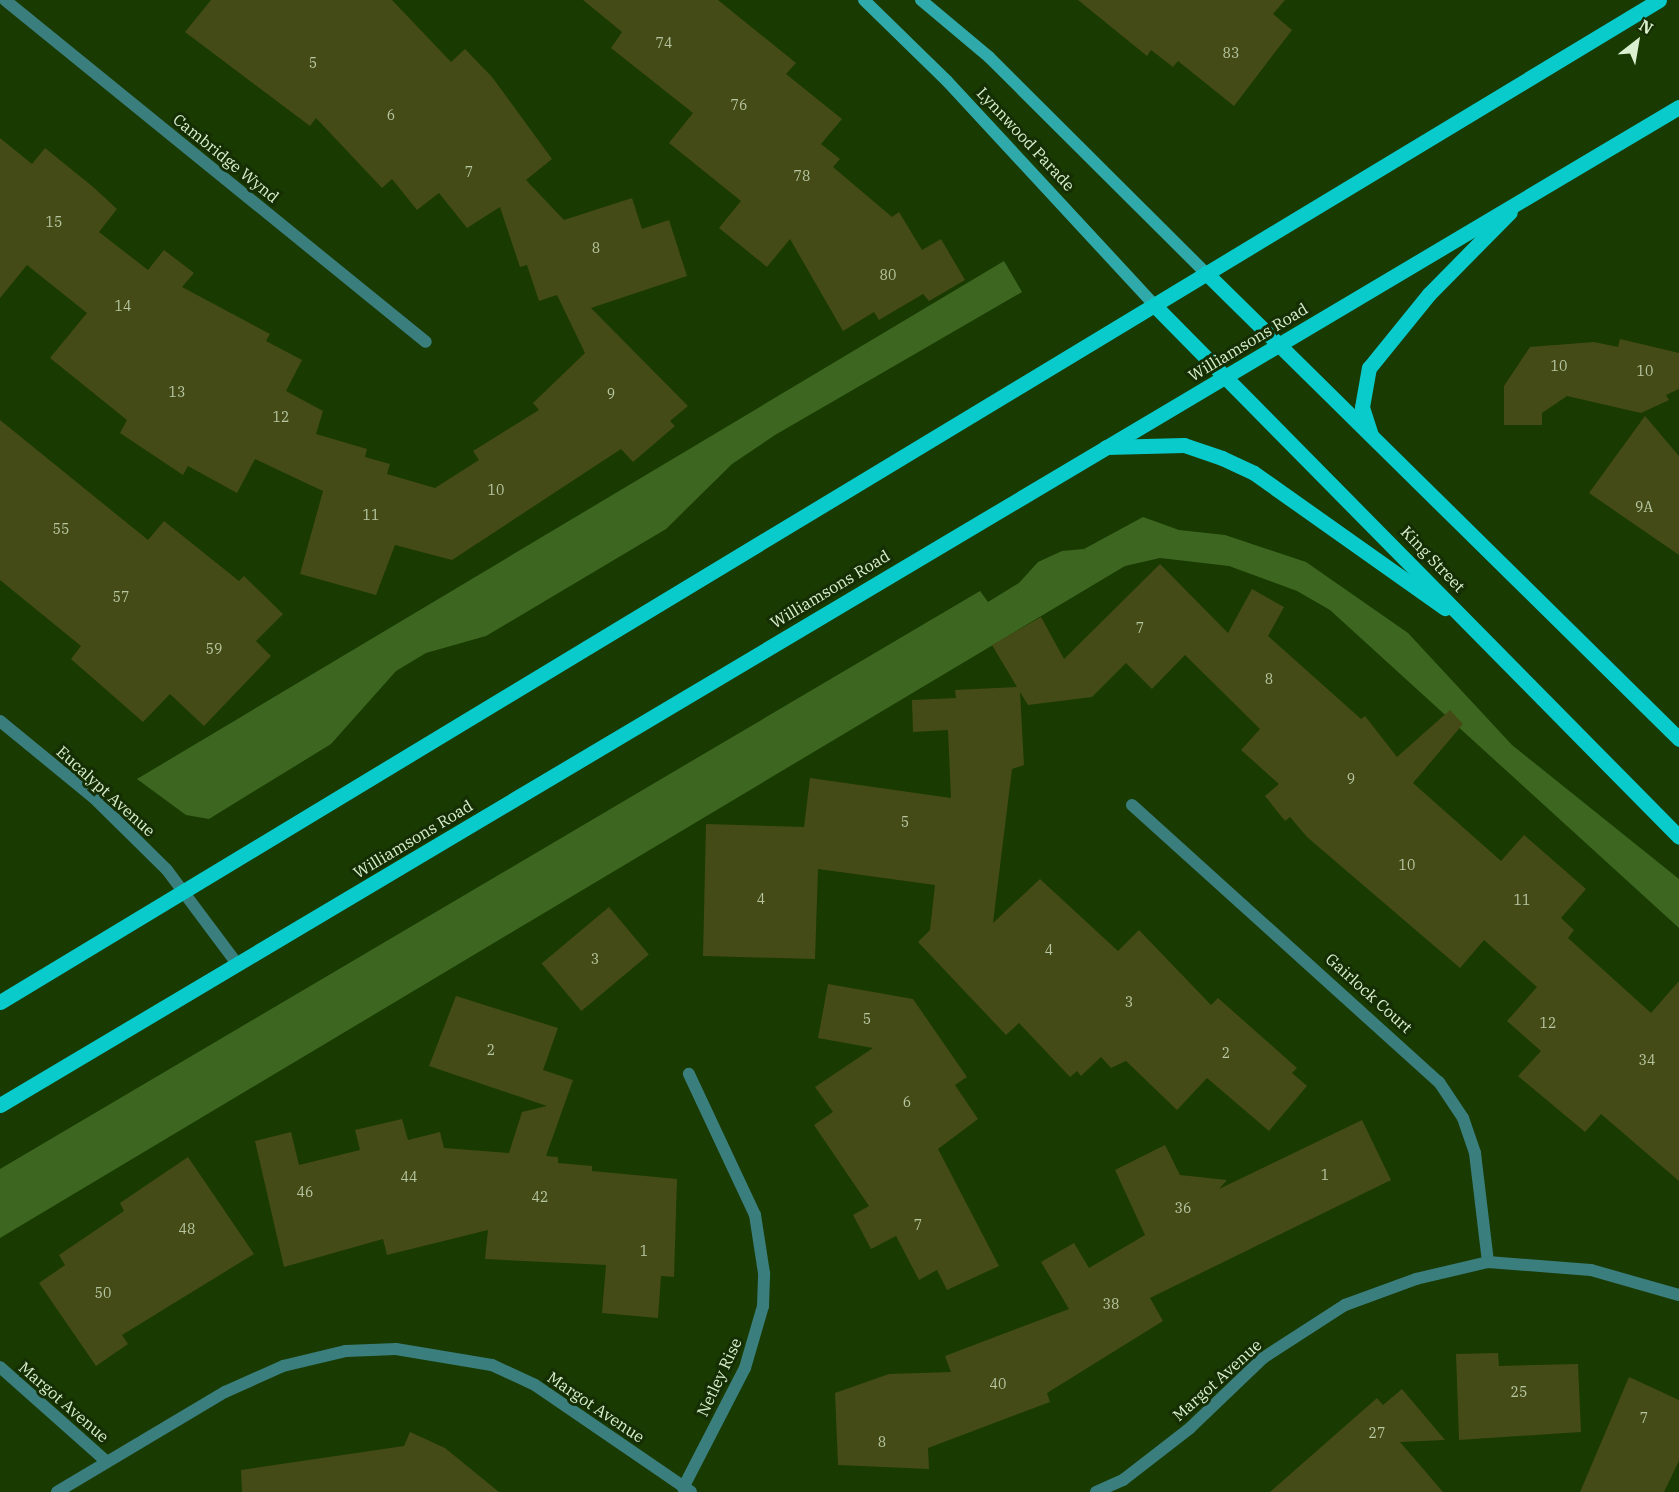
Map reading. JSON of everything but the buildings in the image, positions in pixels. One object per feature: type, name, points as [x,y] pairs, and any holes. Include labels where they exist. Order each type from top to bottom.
[{"type":"main road","name":"Lynnwood Parade","points":[[864,0],[938,71],[1157,308]]},
{"type":"main road","name":"Lynnwood Parade","points":[[921,0],[988,57],[1206,273]]},
{"type":"main road","points":[[0,1002],[1157,308],[1206,273],[1659,0]]},
{"type":"main road","name":"Williamsons Road","points":[[0,1105],[1679,106]]},
{"type":"main road","points":[[1372,439],[1362,407],[1369,368],[1430,294],[1525,197]]},
{"type":"main road","points":[[1206,273],[1679,739]]},
{"type":"main road","name":"King Street","points":[[1157,308],[1679,837]]},
{"type":"main road","points":[[1105,447],[1184,445],[1254,473],[1478,633]]},
{"type":"street","name":"Cambridge Wynd","points":[[5,0],[426,342]]},
{"type":"street","name":"Eucalypt Avenue","points":[[0,721],[93,797],[184,892],[238,965]]},
{"type":"street","name":"Gairlock Court","points":[[1132,805],[1439,1082],[1462,1118],[1475,1153],[1488,1262]]},
{"type":"street","name":"Netley Rise","points":[[687,1490],[745,1368],[763,1306],[764,1273],[751,1204],[689,1074]]},
{"type":"street","name":"Margot Avenue","points":[[1096,1492],[1123,1480],[1190,1428],[1263,1358],[1345,1305],[1416,1279],[1488,1262],[1591,1270],[1679,1295]]},
{"type":"street","name":"Margot Avenue","points":[[57,1492],[225,1392],[283,1366],[346,1351],[396,1349],[481,1362],[535,1385],[687,1490]]},
{"type":"street","name":"Margot Avenue","points":[[0,1367],[106,1461]]},
{"type":"green space","points":[[1004,261],[1022,292],[775,435],[732,464],[666,529],[486,636],[426,653],[396,671],[331,744],[209,819],[186,815],[137,779]]},
{"type":"green space","points":[[1143,517],[1179,530],[1225,535],[1306,562],[1408,633],[1512,745],[1679,879],[1679,928],[1330,610],[1297,591],[1229,566],[1160,558],[1125,566],[0,1238],[0,1169],[980,591],[988,602],[1019,583],[1038,562],[1062,551],[1084,549]]}]
